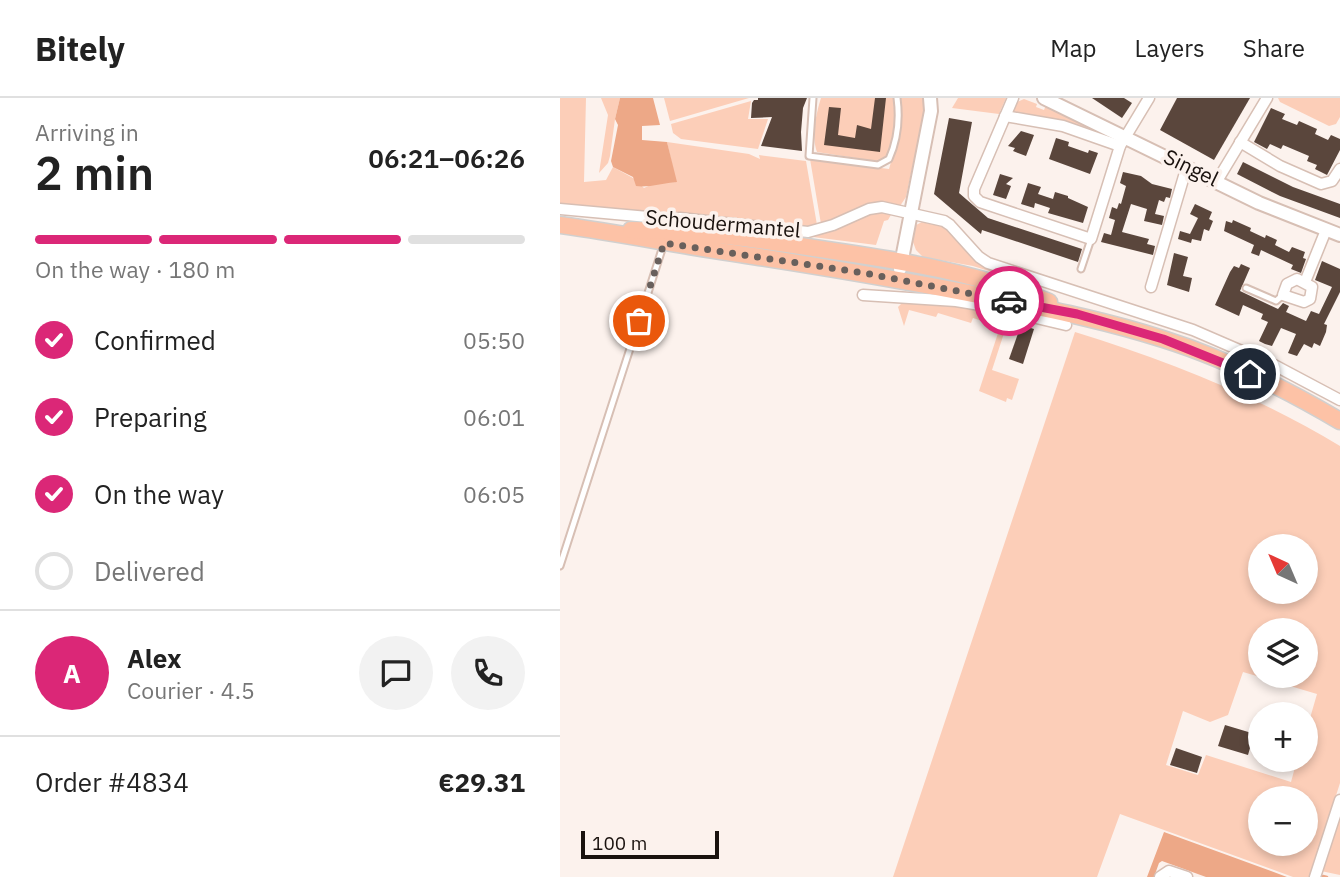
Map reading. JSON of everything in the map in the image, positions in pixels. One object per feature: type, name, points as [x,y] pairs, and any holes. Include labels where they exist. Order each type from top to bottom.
[{"type":"main road","name":"Schoudermantel","points":[[599,222],[664,243],[898,279],[1163,339],[1201,352],[1270,383],[1340,421]]},
{"type":"main road","name":"Schoudermantel","points":[[560,225],[599,222],[901,261],[988,280],[1016,289],[1072,319]]},
{"type":"street","points":[[895,297],[931,105],[938,98]]},
{"type":"street","points":[[1013,98],[974,189],[974,197],[980,202],[1091,239],[1123,141],[1149,98]]},
{"type":"street","points":[[1217,181],[1267,98]]},
{"type":"street","name":"Singel","points":[[1051,100],[1123,141]]},
{"type":"street","name":"Singel","points":[[1005,116],[1063,126],[1123,141],[1187,166],[1259,203],[1340,235]]},
{"type":"street","points":[[1240,142],[1280,166],[1321,184],[1332,181],[1340,169]]},
{"type":"street","points":[[1152,287],[1187,166]]},
{"type":"street","name":"Schoudermantel","points":[[560,209],[599,222],[680,218],[808,232],[833,225],[869,209],[882,207],[912,213],[950,225],[979,257],[988,263],[1193,330],[1274,365],[1340,400]]},
{"type":"street","points":[[1305,282],[1326,230]]},
{"type":"street","points":[[1293,280],[1305,282],[1313,290],[1308,301],[1298,301],[1283,295],[1287,285],[1293,280]]},
{"type":"street","name":"Schoudermantel","points":[[863,295],[986,306],[1072,319]]},
{"type":"street","points":[[1315,877],[1340,800]]},
{"type":"street","points":[[1160,877],[1169,871],[1187,877]]},
{"type":"lane","points":[[813,98],[808,156],[878,164],[889,159],[894,146],[898,124],[897,98]]},
{"type":"lane","points":[[1081,269],[1091,239]]},
{"type":"lane","points":[[560,566],[664,243]]},
{"type":"lane","points":[[1246,288],[1276,301],[1283,295]]},
{"type":"shaded area","points":[[560,98],[586,98],[584,182],[606,180],[613,167],[633,178],[644,188],[655,183],[676,182],[667,142],[749,154],[760,159],[759,155],[806,161],[817,225],[800,227],[730,218],[560,204]]},
{"type":"shaded area","points":[[601,98],[620,98],[610,156],[608,163],[599,173],[608,115]]},
{"type":"shaded area","points":[[620,98],[653,98],[660,125],[642,126],[642,140],[667,142],[677,182],[636,186],[633,177],[613,167],[611,161],[618,125],[615,119]]},
{"type":"shaded area","points":[[664,98],[749,98],[670,121]]},
{"type":"shaded area","points":[[821,98],[893,98],[894,129],[885,159],[881,162],[817,152],[814,132]]},
{"type":"shaded area","points":[[900,98],[927,98],[906,197],[900,206],[879,203],[869,205],[821,224],[810,159],[889,169],[901,128]]},
{"type":"shaded area","points":[[958,98],[1006,98],[999,114],[952,108]]},
{"type":"shaded area","points":[[1278,98],[1340,98],[1340,117],[1336,124],[1329,126],[1280,102]]},
{"type":"shaded area","points":[[1024,99],[1044,110],[1046,105],[1116,137],[1114,140],[1011,113],[1015,103]]},
{"type":"shaded area","points":[[751,101],[748,119],[768,119],[758,149],[681,139],[673,133],[671,124]]},
{"type":"shaded area","points":[[877,212],[892,213],[888,220],[884,221],[876,245],[805,236]]},
{"type":"shaded area","points":[[922,222],[934,225],[937,222],[947,227],[977,260],[1005,276],[973,266],[923,257],[913,242],[916,225]]},
{"type":"shaded area","points":[[902,303],[964,307],[1003,315],[1007,320],[1006,327],[992,370],[1019,379],[1012,400],[1007,398],[1006,402],[979,391],[1000,327],[973,318],[971,323],[938,313],[936,317],[909,310],[904,326],[898,307]]},
{"type":"shaded area","points":[[1075,332],[1144,355],[1244,395],[1340,446],[1340,783],[1318,852],[1318,786],[1248,786],[1248,856],[1317,856],[1310,877],[1293,877],[1120,814],[1097,877],[893,877]],"holes":[[[1248,618],[1318,618],[1318,688],[1297,688],[1317,694],[1315,702],[1318,702],[1318,772],[1294,772],[1291,782],[1260,772],[1248,772],[1248,768],[1206,755],[1198,775],[1166,765],[1183,711],[1210,722],[1228,715],[1243,672],[1248,673]]]},
{"type":"shaded area","points":[[1340,812],[1340,875],[1321,871]]},
{"type":"shaded area","points":[[1164,832],[1287,877],[1206,877],[1162,861],[1154,877],[1147,877]]},
{"type":"building","points":[[758,98],[807,98],[803,108],[802,151],[761,146],[772,117],[751,118],[752,103]]},
{"type":"building","points":[[875,98],[886,98],[880,152],[824,145],[829,107],[841,108],[838,135],[855,138],[857,125],[871,129]]},
{"type":"building","points":[[1092,98],[1124,98],[1132,103],[1122,118]]},
{"type":"building","points":[[1177,98],[1250,98],[1214,160],[1160,130]]},
{"type":"building","points":[[1271,108],[1285,114],[1282,119],[1297,125],[1299,121],[1317,129],[1315,134],[1328,140],[1331,135],[1340,139],[1340,150],[1327,175],[1315,169],[1317,165],[1307,161],[1309,156],[1283,145],[1281,149],[1270,144],[1267,149],[1254,142]]},
{"type":"building","points":[[949,118],[972,122],[959,193],[988,218],[1082,249],[1078,262],[982,230],[981,234],[934,194]]},
{"type":"building","points":[[1021,131],[1034,135],[1026,156],[1008,146]]},
{"type":"building","points":[[1056,138],[1069,142],[1068,146],[1088,153],[1089,150],[1098,153],[1090,174],[1049,159]]},
{"type":"building","points":[[1243,162],[1293,187],[1340,204],[1340,218],[1280,196],[1237,174]]},
{"type":"building","points":[[1123,172],[1141,176],[1152,184],[1172,189],[1170,198],[1166,197],[1164,202],[1159,200],[1155,214],[1164,216],[1162,225],[1144,221],[1147,209],[1131,204],[1122,232],[1149,239],[1147,244],[1155,246],[1153,255],[1101,242],[1104,233],[1111,235],[1115,220],[1109,218],[1112,207],[1117,209],[1119,203],[1121,204],[1126,186],[1120,183]]},
{"type":"building","points":[[1000,174],[1013,178],[1006,184],[1011,186],[1006,199],[993,195]]},
{"type":"building","points":[[1028,183],[1041,187],[1038,194],[1053,199],[1055,192],[1088,207],[1083,223],[1048,213],[1050,208],[1035,203],[1034,208],[1021,204]]},
{"type":"building","points":[[1195,204],[1212,212],[1209,219],[1213,221],[1209,231],[1204,229],[1201,241],[1192,239],[1191,243],[1178,239],[1180,231],[1190,234],[1198,218],[1190,214]]},
{"type":"building","points":[[1233,220],[1265,238],[1266,235],[1277,240],[1275,245],[1289,252],[1292,247],[1305,252],[1303,258],[1306,259],[1301,273],[1291,269],[1293,265],[1261,250],[1259,256],[1251,253],[1254,245],[1224,231],[1226,221],[1232,223]]},
{"type":"building","points":[[1174,253],[1188,257],[1183,276],[1192,278],[1189,292],[1167,285]]},
{"type":"building","points":[[1322,261],[1340,269],[1340,292],[1324,324],[1327,325],[1326,332],[1320,346],[1314,343],[1312,348],[1304,344],[1297,356],[1288,353],[1296,334],[1281,328],[1272,346],[1265,344],[1259,341],[1268,322],[1261,319],[1263,314],[1243,305],[1239,316],[1215,305],[1230,272],[1234,266],[1239,268],[1241,264],[1250,268],[1240,291],[1278,309],[1283,303],[1289,306],[1286,312],[1306,321],[1311,311],[1319,314],[1332,287],[1315,280]]},
{"type":"building","points":[[1021,325],[1034,329],[1023,364],[1009,359]]},
{"type":"building","points":[[1225,725],[1248,732],[1248,755],[1218,746]]},
{"type":"building","points":[[1176,748],[1202,757],[1197,773],[1170,765]]},
{"type":"waterway","points":[[1323,876],[1327,877]]},
{"type":"way so far","points":[[639,321],[664,243],[864,273],[1009,301]]},
{"type":"route","points":[[1009,301],[1077,314],[1163,339],[1201,352],[1250,374]]}]
